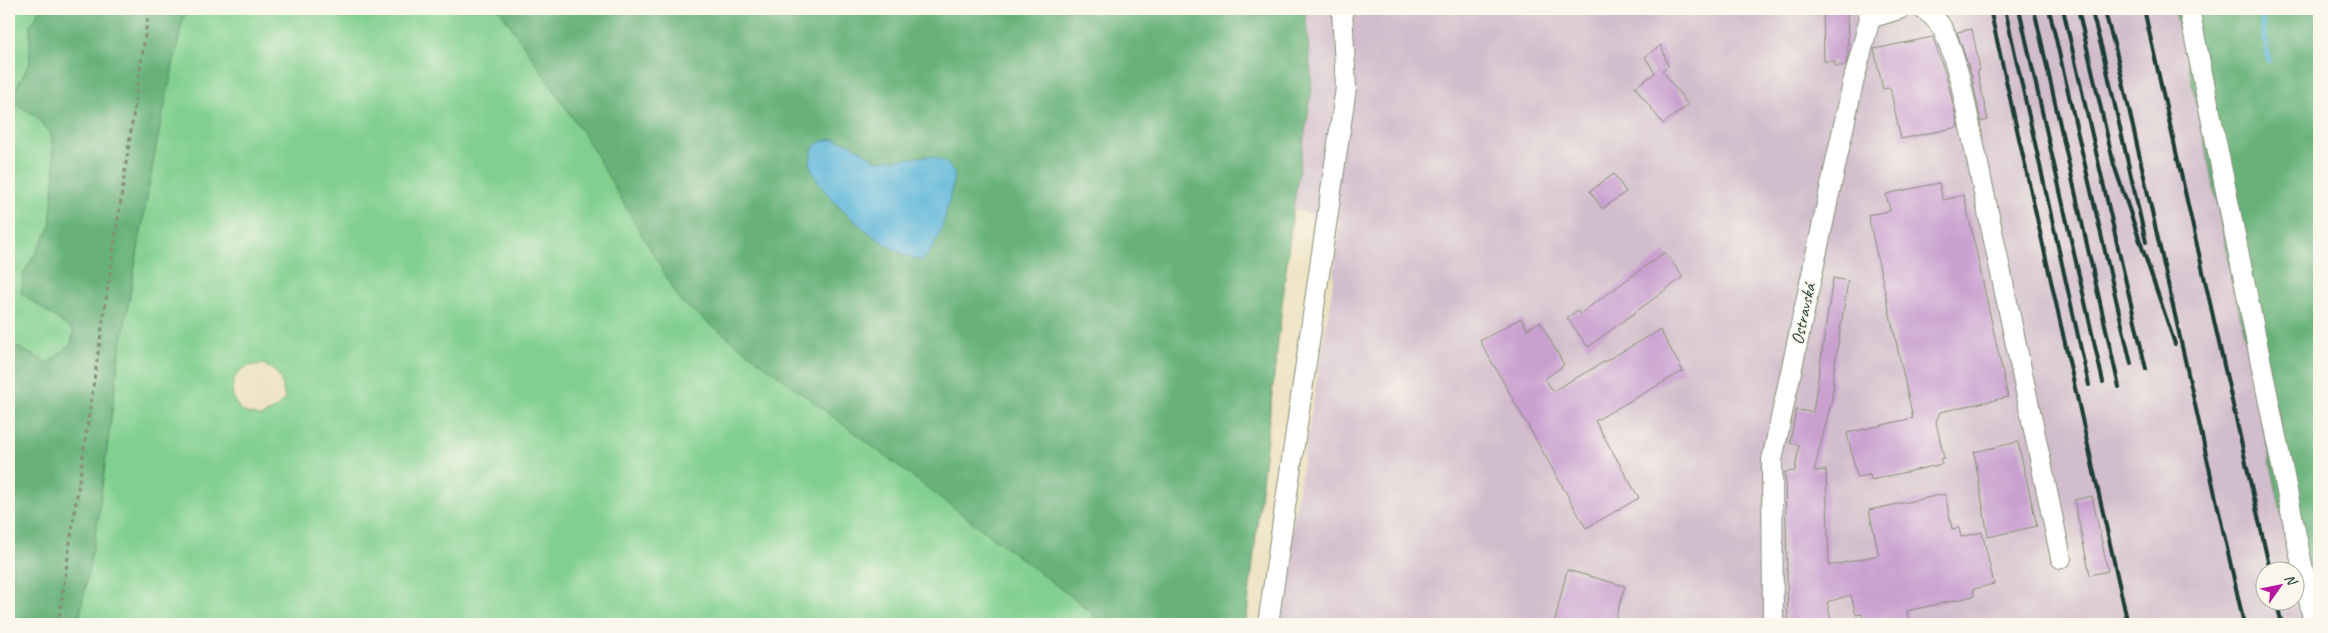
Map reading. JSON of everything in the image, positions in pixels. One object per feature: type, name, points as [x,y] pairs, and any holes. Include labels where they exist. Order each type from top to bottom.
[{"type":"street","points":[[1268,624],[1346,88],[1342,9]]},
{"type":"street","points":[[1869,13],[1899,9]]},
{"type":"street","points":[[1923,9],[1935,16],[1946,34],[1960,79],[2061,558]]},
{"type":"street","points":[[2189,9],[2314,624]]},
{"type":"street","name":"Ostravská","points":[[1773,624],[1772,460],[1869,13]]},
{"type":"path","points":[[58,624],[150,9]]},
{"type":"shaded area","points":[[1305,9],[2174,9],[2184,44],[2291,560],[2256,560],[2256,610],[2301,610],[2304,624],[1279,624],[1291,535],[1332,289],[1340,222],[1293,209],[1312,88]]},
{"type":"green space","points":[[9,9],[39,9],[36,18],[30,25],[30,63],[14,92],[51,134],[55,168],[50,228],[24,273],[22,293],[74,331],[71,344],[49,363],[22,350],[9,341]]},
{"type":"green space","points":[[39,9],[185,9],[156,146],[119,357],[97,526],[78,624],[9,624],[9,582],[14,578],[12,551],[9,548],[9,341],[22,350],[49,363],[71,344],[74,331],[21,293],[24,273],[50,228],[55,168],[51,134],[37,116],[13,103],[14,92],[30,63],[30,25],[36,18]]},
{"type":"green space","points":[[185,9],[499,9],[583,133],[1093,613],[1094,624],[78,624],[97,526],[119,357],[156,146]],"holes":[[[263,364],[280,377],[285,399],[278,407],[260,417],[243,412],[237,406],[232,391],[236,375],[242,369]]]},
{"type":"green space","points":[[499,9],[1305,9],[1312,88],[1293,209],[1246,624],[1094,624],[1093,613],[681,302],[583,133]],"holes":[[[851,144],[877,161],[887,161],[907,258],[836,205]]]},
{"type":"green space","points":[[2174,9],[2319,9],[2319,624],[2304,624],[2301,610],[2306,610],[2306,560],[2291,560],[2184,44]]},
{"type":"green space","points":[[9,548],[12,551],[14,578],[9,582]]},
{"type":"water","points":[[835,139],[851,144],[877,161],[930,156],[946,162],[955,174],[940,232],[935,243],[922,261],[892,248],[859,224],[843,210],[818,181],[810,166],[812,149],[822,141]]},
{"type":"building","points":[[1823,9],[1847,9],[1848,56],[1845,66],[1835,66],[1835,61],[1824,61]]},
{"type":"building","points":[[1972,29],[1980,70],[1977,70],[1988,120],[1981,122],[1972,77],[1957,32]]},
{"type":"building","points":[[1933,37],[1948,82],[1958,127],[1901,139],[1890,88],[1883,89],[1874,49]]},
{"type":"building","points":[[1661,45],[1668,66],[1662,70],[1688,105],[1663,124],[1635,87],[1655,73],[1645,57]]},
{"type":"building","points":[[1614,174],[1626,192],[1602,209],[1590,191]]},
{"type":"building","points":[[1939,183],[1943,200],[1964,195],[2008,397],[1940,412],[1936,422],[1944,458],[1940,459],[1942,464],[1871,480],[1870,475],[1857,477],[1847,433],[1913,418],[1868,215],[1890,211],[1886,194]]},
{"type":"building","points":[[1665,252],[1683,277],[1588,347],[1567,318],[1577,310],[1580,314]]},
{"type":"building","points":[[1833,278],[1848,281],[1832,382],[1834,382],[1831,403],[1814,471],[1826,470],[1829,566],[1879,555],[1869,510],[1945,494],[1952,529],[1959,528],[1961,537],[1982,532],[1994,584],[1973,589],[1974,596],[1907,611],[1909,622],[1902,624],[1864,624],[1862,614],[1856,615],[1851,595],[1827,602],[1832,624],[1788,624],[1785,472],[1795,471],[1799,445],[1790,443],[1796,410],[1813,412]]},
{"type":"building","points":[[1521,318],[1527,329],[1540,322],[1564,365],[1545,379],[1553,391],[1660,330],[1683,371],[1595,421],[1639,498],[1586,528],[1480,341]]},
{"type":"building","points":[[2018,442],[2037,526],[1988,537],[1974,452]]},
{"type":"building","points":[[2092,496],[2108,571],[2090,575],[2074,500]]},
{"type":"building","points":[[1567,570],[1625,586],[1614,624],[1554,624]]},
{"type":"waterway","points":[[2260,9],[2269,61]]},
{"type":"railway","points":[[1990,9],[2128,624]]},
{"type":"railway","points":[[2005,9],[2089,385]]},
{"type":"railway","points":[[2019,9],[2103,382]]},
{"type":"railway","points":[[2034,9],[2119,387]]},
{"type":"railway","points":[[2049,9],[2131,364]]},
{"type":"railway","points":[[2063,9],[2146,369]]},
{"type":"railway","points":[[2078,9],[2114,165],[2175,344]]},
{"type":"railway","points":[[2091,9],[2103,53],[2146,242]]},
{"type":"railway","points":[[2104,9],[2116,51],[2244,624]]},
{"type":"railway","points":[[2144,9],[2268,560]]},
{"type":"railway","points":[[2278,610],[2282,624]]}]
